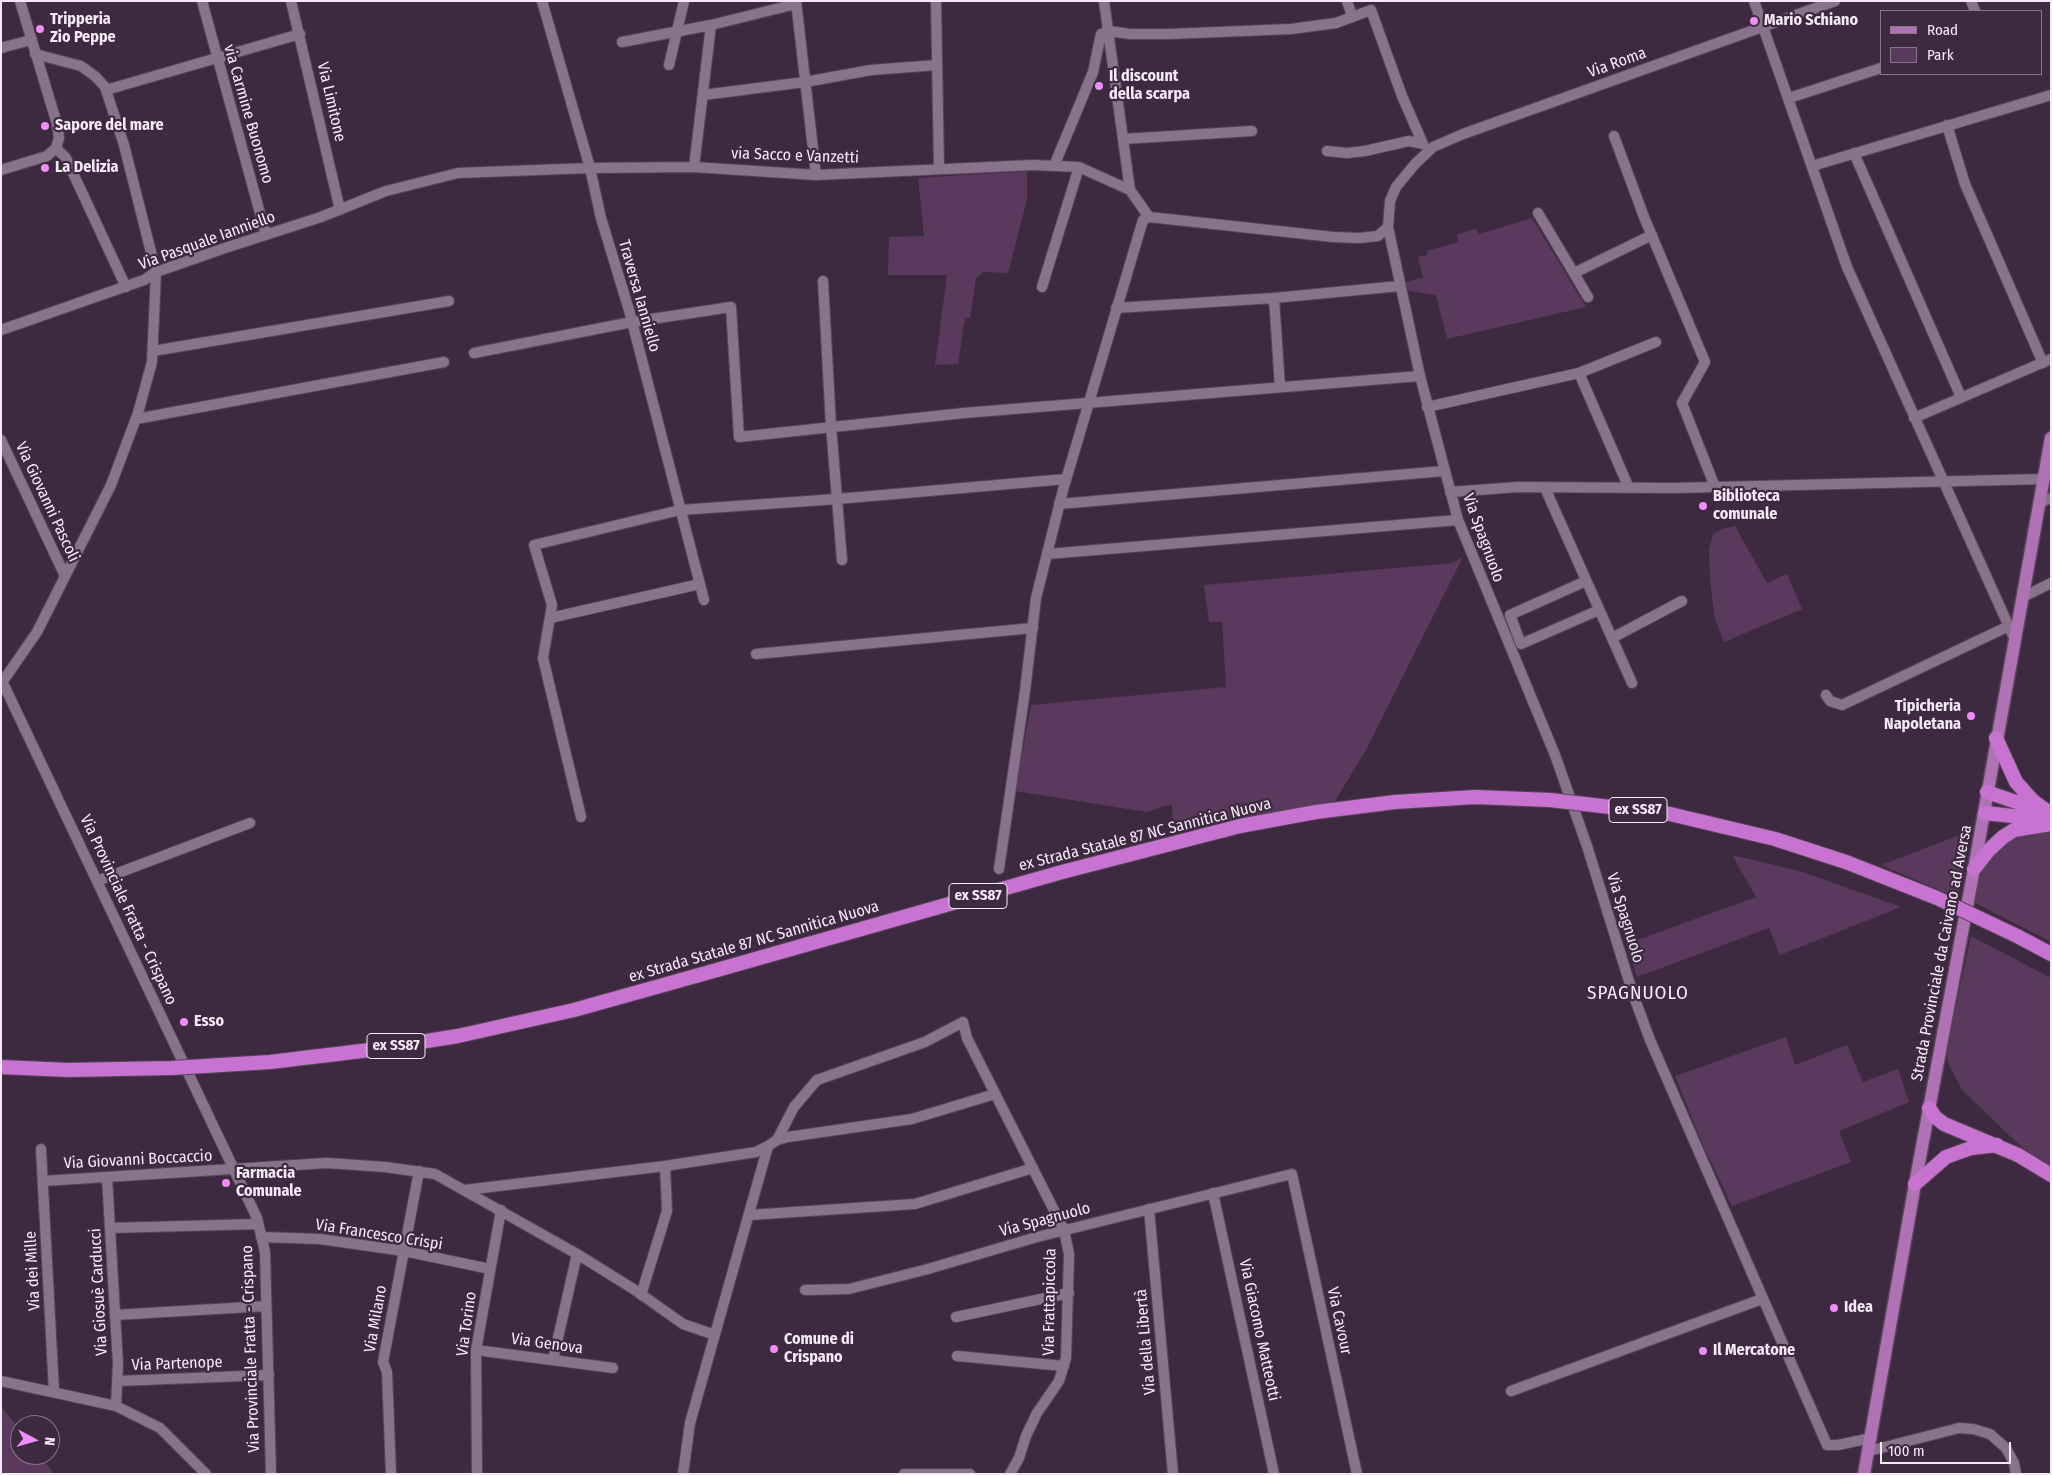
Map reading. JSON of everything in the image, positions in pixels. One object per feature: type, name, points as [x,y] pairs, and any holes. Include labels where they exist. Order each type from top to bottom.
[{"type":"highway","points":[[1996,738],[2016,782],[2047,817]]},
{"type":"highway","points":[[1987,792],[2028,806],[2047,817]]},
{"type":"highway","name":"ex Strada Statale 87 NC Sannitica Nuova","points":[[1,1067],[68,1070],[172,1068],[270,1062],[370,1050],[458,1036],[574,1010],[1062,872],[1240,826],[1316,812],[1395,802],[1475,797],[1550,800],[1670,814],[1775,839],[1846,862],[1937,898],[2051,954]]},
{"type":"highway","points":[[1985,813],[2022,817],[2047,817]]},
{"type":"highway","points":[[1974,869],[2003,837],[2014,830],[2047,817]]},
{"type":"highway","points":[[1929,1108],[1944,1124],[2018,1155],[2051,1176]]},
{"type":"highway","points":[[1914,1184],[1946,1157],[1971,1148],[1997,1145]]},
{"type":"main road","name":"Strada Provinciale da Caivano ad Aversa","points":[[1864,1474],[1914,1184],[1985,813],[1996,738],[2023,596],[2045,500],[2044,479],[2051,438]]},
{"type":"street","points":[[1,170],[47,156],[56,148],[58,131],[20,1]]},
{"type":"street","name":"via Carmine Buonomo","points":[[202,1],[266,235]]},
{"type":"street","name":"Via Limitone","points":[[291,1],[340,210]]},
{"type":"street","name":"Traversa Ianniello","points":[[542,1],[590,168],[601,218],[632,322],[704,600]]},
{"type":"street","points":[[669,65],[684,1]]},
{"type":"street","points":[[936,1],[940,169]]},
{"type":"street","points":[[1104,1],[1130,190],[1149,217]]},
{"type":"street","points":[[1347,1],[1352,16]]},
{"type":"street","points":[[1754,1],[1789,98],[1831,225],[1847,266],[2015,640]]},
{"type":"street","name":"Via Roma","points":[[1400,286],[1388,227],[1390,201],[1396,187],[1415,164],[1425,148],[1433,147],[1463,134],[1835,1]]},
{"type":"street","points":[[622,42],[712,25],[796,3],[816,175]]},
{"type":"street","points":[[1054,166],[1093,72],[1100,34],[1108,30],[1130,34],[1170,34],[1291,29],[1336,23],[1371,10],[1402,96],[1425,148]]},
{"type":"street","points":[[694,167],[712,25]]},
{"type":"street","points":[[106,90],[300,34]]},
{"type":"street","points":[[1,48],[31,40]]},
{"type":"street","points":[[2,682],[37,632],[111,485],[136,419],[152,362],[153,351],[156,272],[124,145],[106,90],[96,77],[81,66],[36,54]]},
{"type":"street","points":[[1095,64],[1113,62]]},
{"type":"street","points":[[703,95],[805,82],[871,70],[937,65]]},
{"type":"street","points":[[1789,98],[1880,68]]},
{"type":"street","points":[[1812,166],[2051,95]]},
{"type":"street","points":[[1914,418],[2047,361],[1965,184],[1947,125]]},
{"type":"street","points":[[1123,139],[1252,131]]},
{"type":"street","points":[[1614,136],[1652,235],[1705,362],[1682,403],[1715,487]]},
{"type":"street","points":[[1327,151],[1347,153],[1365,151],[1409,141],[1425,148]]},
{"type":"street","points":[[56,148],[66,158],[126,287]]},
{"type":"street","points":[[1854,152],[1961,397]]},
{"type":"street","name":"via Sacco e Vanzetti","points":[[423,182],[458,173],[590,168],[694,167],[816,175],[1033,165],[1079,168],[1130,190]]},
{"type":"street","points":[[1042,287],[1079,168]]},
{"type":"street","name":"Via Pasquale Ianniello","points":[[1,330],[126,287],[144,280],[156,272],[340,210],[386,190],[423,182]]},
{"type":"street","points":[[1538,213],[1588,297]]},
{"type":"street","points":[[999,869],[1036,598],[1066,479],[1143,220],[1149,217],[1333,237],[1371,238],[1384,232],[1388,227]]},
{"type":"street","points":[[1574,274],[1652,235]]},
{"type":"street","points":[[823,280],[831,426],[842,560]]},
{"type":"street","points":[[1116,308],[1274,298],[1400,286]]},
{"type":"street","name":"Via Spagnuolo","points":[[1400,286],[1427,407],[1458,520],[1555,755],[1587,846],[1633,994],[1650,1040],[1827,1445],[1838,1445],[1871,1438]]},
{"type":"street","points":[[1274,298],[1280,387]]},
{"type":"street","points":[[153,351],[449,302]]},
{"type":"street","points":[[474,353],[632,322],[731,307],[739,437],[964,413],[1420,376]]},
{"type":"street","points":[[1427,407],[1579,374],[1656,342]]},
{"type":"street","points":[[136,419],[444,362]]},
{"type":"street","points":[[1579,374],[1628,488]]},
{"type":"street","name":"Via Giovanni Pascoli","points":[[1,440],[65,576]]},
{"type":"street","points":[[1059,504],[1444,471]]},
{"type":"street","points":[[582,816],[543,658],[552,605],[534,545],[680,510],[837,499],[1066,479]]},
{"type":"street","points":[[1450,492],[1518,487],[1715,487],[2044,479]]},
{"type":"street","points":[[1545,488],[1632,683]]},
{"type":"street","points":[[1047,554],[1458,520]]},
{"type":"street","points":[[1586,581],[1510,615],[1521,644],[1599,610]]},
{"type":"street","points":[[2023,596],[2051,583]]},
{"type":"street","points":[[550,618],[700,584]]},
{"type":"street","points":[[1612,638],[1682,601]]},
{"type":"street","points":[[1826,695],[1830,701],[1842,706],[2009,626]]},
{"type":"street","points":[[756,654],[1033,628]]},
{"type":"street","name":"Via Provinciale Fratta - Crispano","points":[[2,682],[235,1169],[258,1224],[265,1252],[271,1474]]},
{"type":"street","points":[[98,881],[250,823]]},
{"type":"street","name":"Via Frattapiccola","points":[[773,1143],[794,1107],[818,1080],[925,1042],[963,1022],[968,1038],[995,1094],[1064,1230],[1069,1254],[1068,1338],[1064,1366],[1059,1381],[1037,1413],[1026,1436],[1019,1458],[1010,1474]]},
{"type":"street","points":[[464,1190],[665,1166],[756,1152],[773,1143],[912,1119],[995,1094]]},
{"type":"street","points":[[683,1474],[690,1423],[749,1215],[773,1143]]},
{"type":"street","name":"Via dei Mille","points":[[41,1149],[54,1392]]},
{"type":"street","name":"Via Giovanni Boccaccio","points":[[43,1181],[327,1163],[385,1167],[435,1174],[576,1254],[683,1324],[715,1335]]},
{"type":"street","points":[[641,1295],[667,1211],[665,1166]]},
{"type":"street","points":[[749,1215],[914,1204],[1033,1168]]},
{"type":"street","name":"Via Milano","points":[[391,1474],[387,1372],[383,1362],[419,1171]]},
{"type":"street","name":"Via Spagnuolo","points":[[805,1290],[849,1289],[928,1269],[1064,1230],[1292,1174]]},
{"type":"street","name":"Via Cavour","points":[[1292,1174],[1357,1474]]},
{"type":"street","name":"Via Giosuè Carducci","points":[[107,1177],[118,1364],[116,1406]]},
{"type":"street","name":"Via Giacomo Matteotti","points":[[1213,1193],[1274,1474]]},
{"type":"street","name":"Via della Libertà","points":[[1149,1208],[1173,1474]]},
{"type":"street","name":"Via Torino","points":[[477,1474],[476,1350],[501,1210]]},
{"type":"street","points":[[110,1228],[258,1224]]},
{"type":"street","name":"Via Francesco Crispi","points":[[261,1237],[320,1239],[404,1251],[490,1269]]},
{"type":"street","points":[[553,1360],[576,1254]]},
{"type":"street","points":[[956,1317],[1069,1293]]},
{"type":"street","points":[[1511,1391],[1762,1299]]},
{"type":"street","points":[[115,1315],[266,1306]]},
{"type":"street","name":"Via Genova","points":[[476,1350],[613,1368]]},
{"type":"street","points":[[957,1356],[1064,1366]]},
{"type":"street","name":"Via Partenope","points":[[117,1381],[269,1375]]},
{"type":"street","points":[[1,1381],[116,1406],[160,1428],[206,1474]]},
{"type":"street","points":[[1869,1451],[1958,1428],[1973,1429],[1990,1434],[2006,1448],[2014,1463],[2016,1474]]},
{"type":"street","points":[[904,1474],[970,1474]]},
{"type":"green space","points":[[1027,171],[1027,200],[1008,273],[984,272],[976,278],[970,318],[965,318],[958,364],[935,365],[947,275],[888,275],[889,237],[924,236],[918,178]]},
{"type":"green space","points":[[1532,218],[1586,307],[1447,339],[1436,295],[1408,291],[1406,282],[1423,277],[1418,257],[1427,255],[1427,251],[1458,242],[1457,235],[1476,228],[1479,234]]},
{"type":"green space","points":[[1735,526],[1767,583],[1787,574],[1802,609],[1724,642],[1715,619],[1710,581],[1709,549],[1713,534],[1722,529]]},
{"type":"green space","points":[[1463,557],[1366,750],[1335,801],[1200,829],[1199,824],[1173,831],[1172,804],[1147,812],[1015,791],[1031,705],[1226,687],[1222,622],[1209,622],[1204,585],[1453,563]]},
{"type":"green space","points":[[2051,829],[2051,942],[1975,903],[1978,881],[1990,853],[2011,835]]},
{"type":"green space","points":[[1970,831],[1958,898],[1881,865]]},
{"type":"green space","points":[[1732,855],[1803,872],[1901,907],[1780,955],[1769,928],[1637,977],[1626,944],[1756,897]]},
{"type":"green space","points":[[1971,936],[2051,978],[2051,1168],[2034,1159],[1962,1090],[1948,1063],[1947,1049]]},
{"type":"green space","points":[[1786,1037],[1795,1065],[1847,1045],[1863,1082],[1898,1069],[1909,1102],[1839,1131],[1851,1162],[1732,1206],[1702,1143],[1675,1076]]},
{"type":"green space","points":[[1,1406],[10,1417],[10,1465],[47,1465],[54,1474],[1,1474]]},
{"type":"place","name":"Mario Schiano","points":[[1754,21]]},
{"type":"place","name":"Tripperia Zio Peppe","points":[[40,29]]},
{"type":"place","name":"Il discount della scarpa","points":[[1099,86]]},
{"type":"place","name":"Sapore del mare","points":[[45,126]]},
{"type":"place","name":"La Delizia","points":[[45,168]]},
{"type":"place","name":"Biblioteca comunale","points":[[1703,506]]},
{"type":"place","name":"Tipicheria Napoletana","points":[[1971,716]]},
{"type":"place","name":"Esso","points":[[184,1022]]},
{"type":"place","name":"Farmacia Comunale","points":[[226,1183]]},
{"type":"place","name":"Idea","points":[[1834,1308]]},
{"type":"place","name":"Comune di Crispano","points":[[774,1349]]},
{"type":"place","name":"Il Mercatone","points":[[1703,1351]]},
{"type":"district","name":"SPAGNUOLO","points":[[1638,994]]}]
